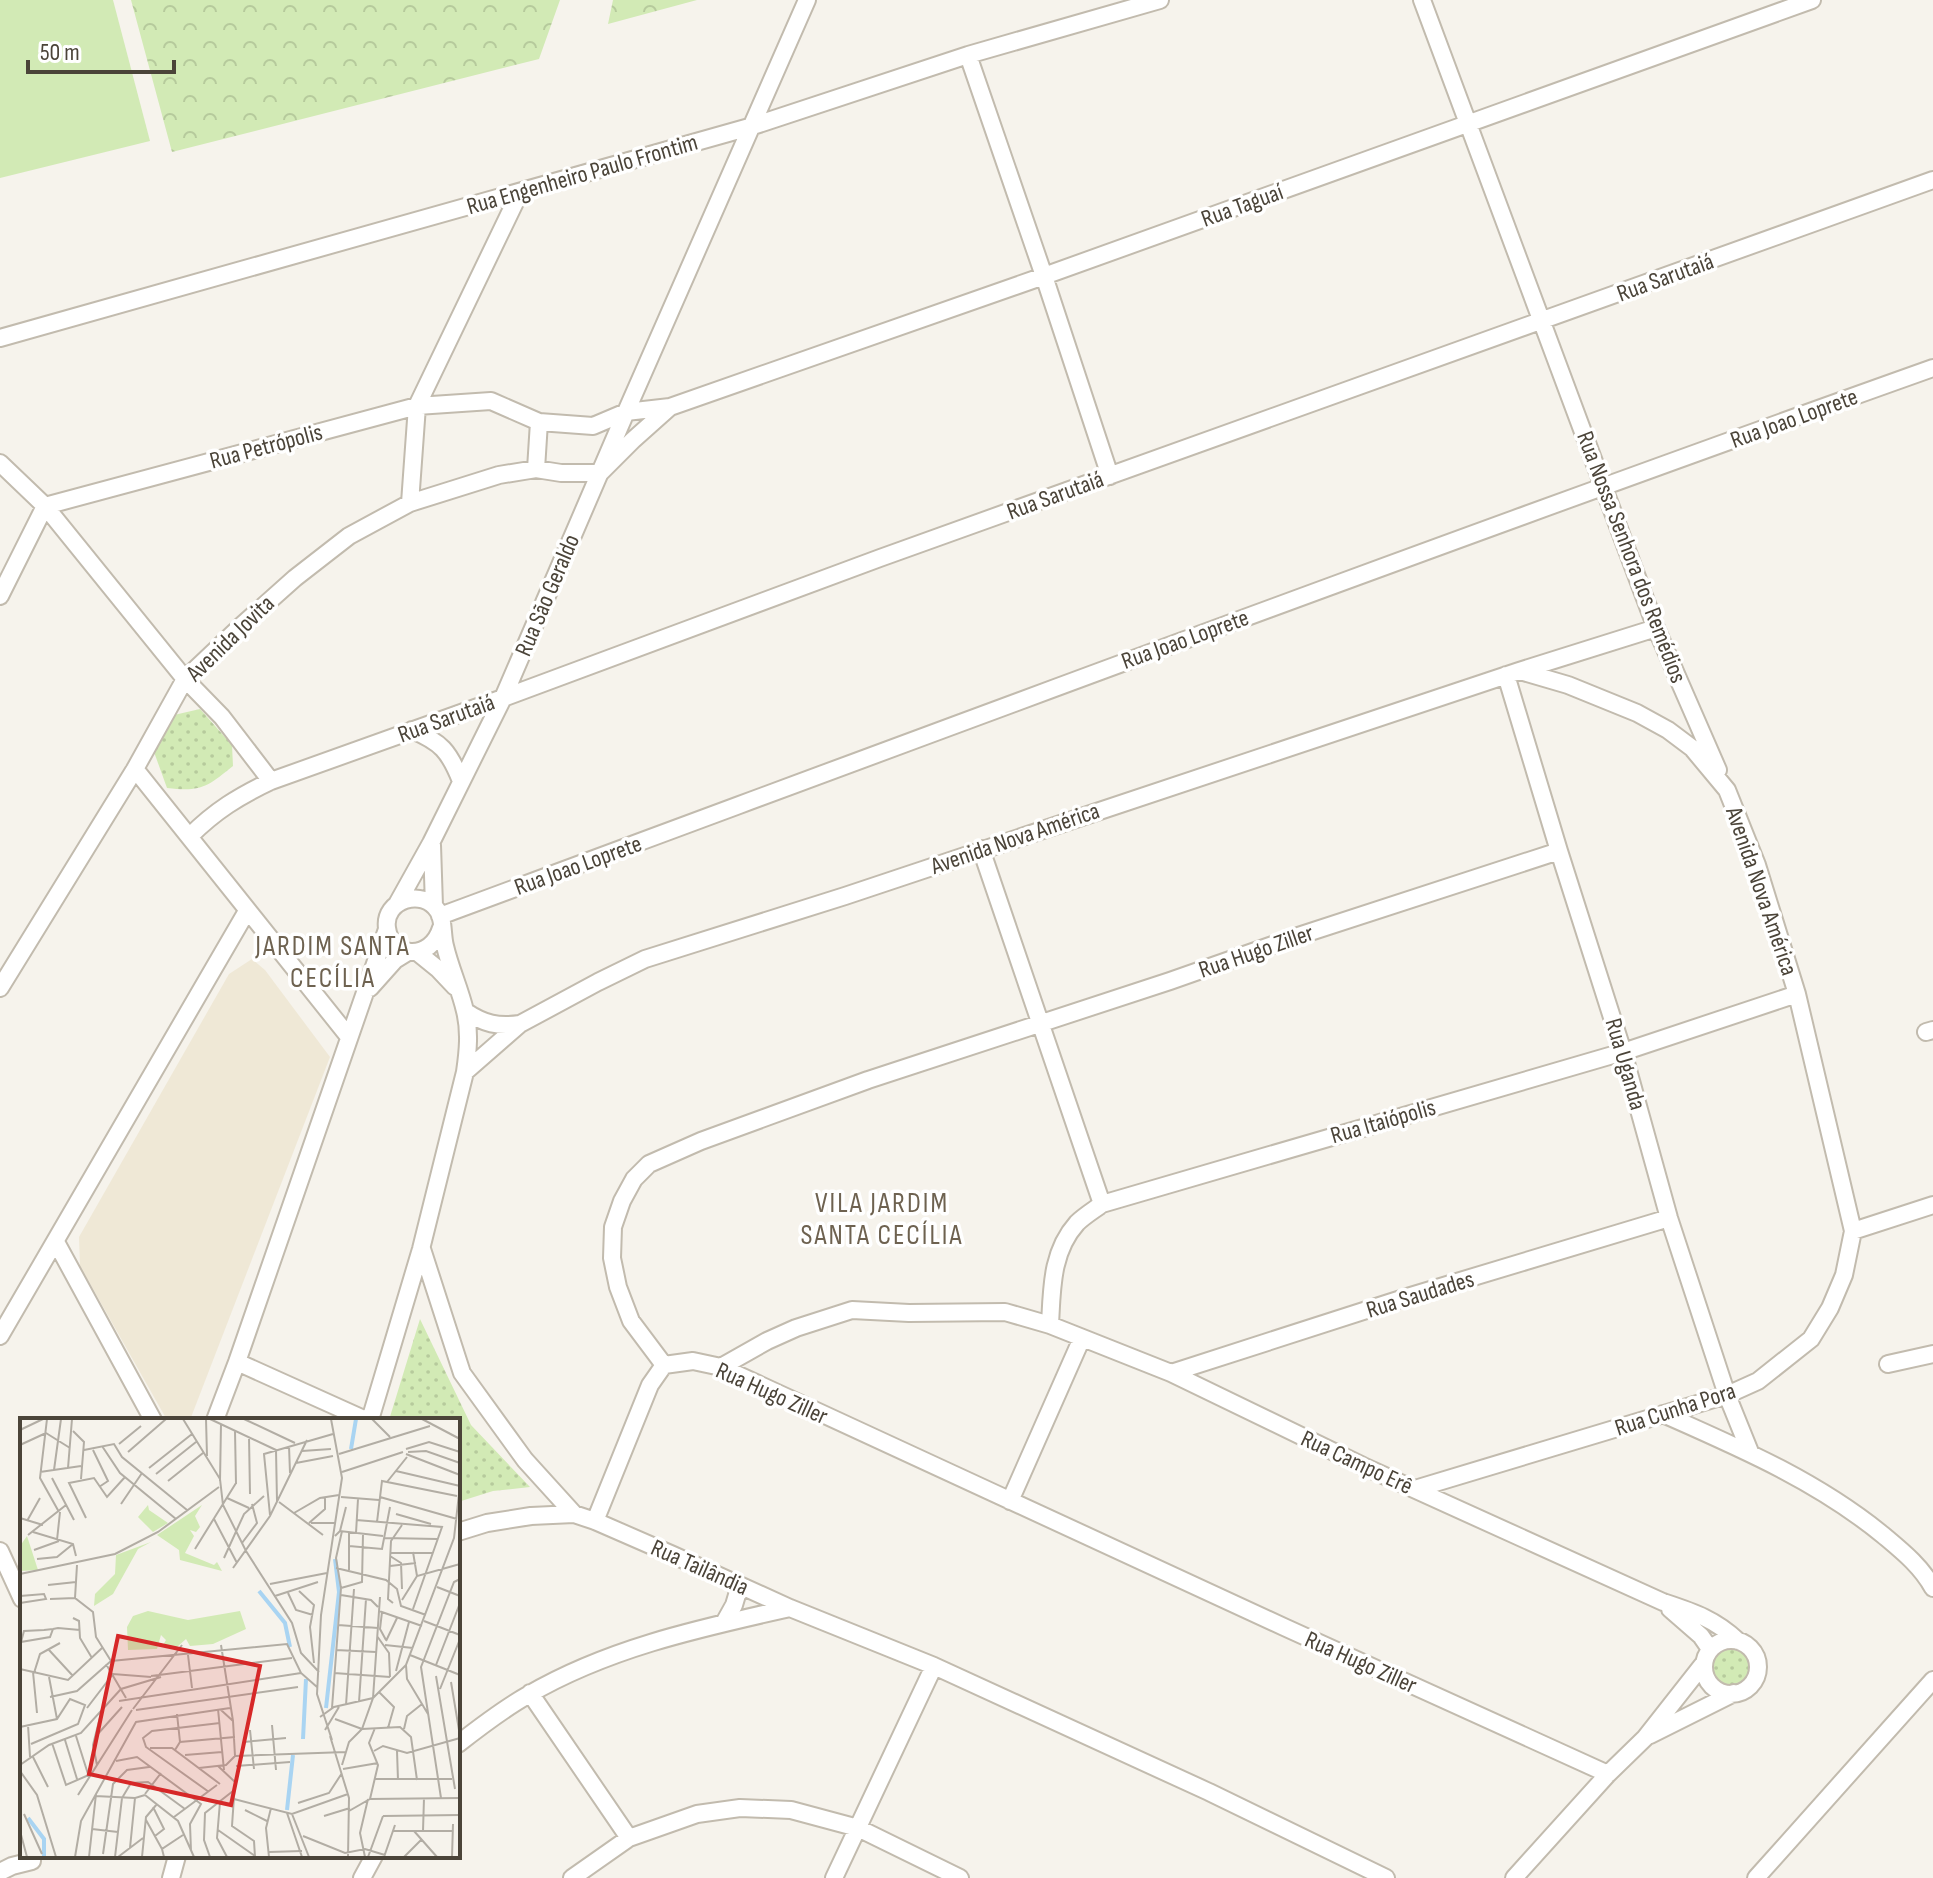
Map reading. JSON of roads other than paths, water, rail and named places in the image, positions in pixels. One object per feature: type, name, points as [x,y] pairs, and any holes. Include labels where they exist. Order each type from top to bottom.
[{"type":"street","name":"Rua São Geraldo","points":[[397,904],[503,698],[807,0]]},
{"type":"street","name":"Rua Engenheiro Paulo Frontim","points":[[0,338],[753,126],[968,55],[1160,0]]},
{"type":"street","name":"Rua Nossa Senhora dos Remédios","points":[[1422,0],[1656,628],[1727,790]]},
{"type":"street","name":"Rua Taguaí","points":[[626,412],[670,407],[1812,0]]},
{"type":"street","points":[[968,55],[1110,476]]},
{"type":"street","name":"Rua Sarutaiá","points":[[190,836],[211,815],[271,781],[894,553],[1933,180]]},
{"type":"street","points":[[410,503],[417,406],[520,192]]},
{"type":"street","name":"Rua Joao Loprete","points":[[438,917],[991,710],[1933,368]]},
{"type":"street","name":"Rua Petrópolis","points":[[45,506],[417,406],[491,401],[539,422]]},
{"type":"street","name":"Rua Taguaí","points":[[600,473],[670,407]]},
{"type":"street","points":[[536,469],[539,422],[593,426],[626,412]]},
{"type":"street","points":[[0,463],[45,506],[185,679],[222,717],[271,781]]},
{"type":"street","name":"Avenida Jovita","points":[[0,988],[135,769],[185,679],[295,578],[349,536],[410,503],[488,478],[536,469],[561,473],[600,473]]},
{"type":"street","points":[[0,596],[45,506]]},
{"type":"street","name":"Avenida Nova América","points":[[465,1072],[520,1024],[645,959],[1656,628]]},
{"type":"street","name":"Avenida Nova América","points":[[1512,673],[1589,693],[1637,713],[1692,748],[1727,790],[1757,865],[1797,994],[1853,1231]]},
{"type":"street","name":"Rua Uganda","points":[[1512,673],[1559,851],[1623,1052],[1669,1218],[1727,1395],[1750,1452]]},
{"type":"street","points":[[412,730],[431,738],[445,749],[461,781]]},
{"type":"street","points":[[135,769],[349,1037]]},
{"type":"street","points":[[369,1418],[412,1283],[465,1072],[468,1030],[438,917],[431,843]]},
{"type":"street","points":[[981,849],[1102,1204]]},
{"type":"street","name":"Rua Hugo Ziller","points":[[1559,851],[839,1090],[701,1141],[649,1164],[634,1179],[613,1227],[612,1258],[618,1287],[631,1321],[664,1365],[693,1361],[721,1367],[1608,1774]]},
{"type":"street","points":[[216,1418],[387,929],[389,915],[397,904],[420,898],[438,917]]},
{"type":"street","points":[[0,1336],[247,911]]},
{"type":"street","points":[[362,999],[385,971],[412,952],[426,950],[433,945],[438,917]]},
{"type":"street","points":[[387,929],[392,942],[438,969],[458,991]]},
{"type":"street","name":"Rua Itaiópolis","points":[[1050,1325],[1057,1257],[1078,1222],[1102,1204],[1623,1052],[1797,994]]},
{"type":"street","points":[[465,1011],[489,1024],[520,1024]]},
{"type":"street","points":[[1853,1231],[1933,1205]]},
{"type":"street","name":"Rua Saudades","points":[[1171,1373],[1669,1218]]},
{"type":"street","name":"Rua Cunha Pora","points":[[1415,1489],[1727,1395],[1758,1381],[1811,1339],[1826,1316],[1844,1275],[1853,1231]]},
{"type":"street","points":[[56,1242],[152,1418]]},
{"type":"street","points":[[421,1249],[462,1373],[525,1460],[574,1514]]},
{"type":"street","points":[[412,1283],[426,1293],[442,1314]]},
{"type":"street","name":"Rua Campo Erê","points":[[721,1367],[796,1328],[852,1310],[1005,1312],[1050,1325],[1171,1373],[1363,1466],[1663,1602],[1710,1619],[1738,1641]]},
{"type":"street","points":[[1010,1501],[1082,1338]]},
{"type":"street","points":[[1888,1364],[1933,1354]]},
{"type":"street","points":[[237,1362],[363,1418]]},
{"type":"street","points":[[595,1521],[650,1385],[664,1365]]},
{"type":"street","points":[[1663,1414],[1750,1452],[1845,1506],[1908,1556],[1923,1571],[1933,1588]]},
{"type":"street","name":"Rua Tailândia","points":[[460,1531],[487,1523],[531,1516],[574,1514],[595,1521],[790,1608],[934,1666],[1196,1786],[1386,1878]]},
{"type":"street","points":[[0,1551],[20,1595]]},
{"type":"street","points":[[724,1623],[740,1585]]},
{"type":"street","name":"Rua Campo Erê","points":[[1663,1602],[1701,1636],[1707,1656]]},
{"type":"street","points":[[460,1742],[530,1693],[602,1659],[680,1633],[790,1608]]},
{"type":"street","points":[[1514,1878],[1608,1774],[1645,1738],[1707,1656],[1723,1641],[1731,1640],[1753,1651],[1758,1669],[1755,1678],[1743,1691],[1645,1738]]},
{"type":"street","points":[[1707,1656],[1706,1679],[1711,1686],[1718,1691],[1734,1693]]},
{"type":"street","points":[[834,1878],[934,1666]]},
{"type":"street","points":[[1756,1878],[1933,1680]]},
{"type":"street","points":[[530,1693],[629,1838]]},
{"type":"street","points":[[572,1878],[629,1838],[697,1814],[740,1808],[791,1810],[858,1828],[960,1878]]},
{"type":"street","points":[[0,1872],[33,1858]]},
{"type":"street","points":[[26,1878],[33,1858]]},
{"type":"street","points":[[171,1878],[176,1858]]},
{"type":"street","points":[[362,1878],[373,1858]]},
{"type":"street","points":[[1775,1858],[1777,1878]]},
{"type":"district","name":"JARDIM SANTA CECÍLIA","points":[[333,961]]},
{"type":"district","name":"VILA JARDIM SANTA CECÍLIA","points":[[882,1218]]}]
